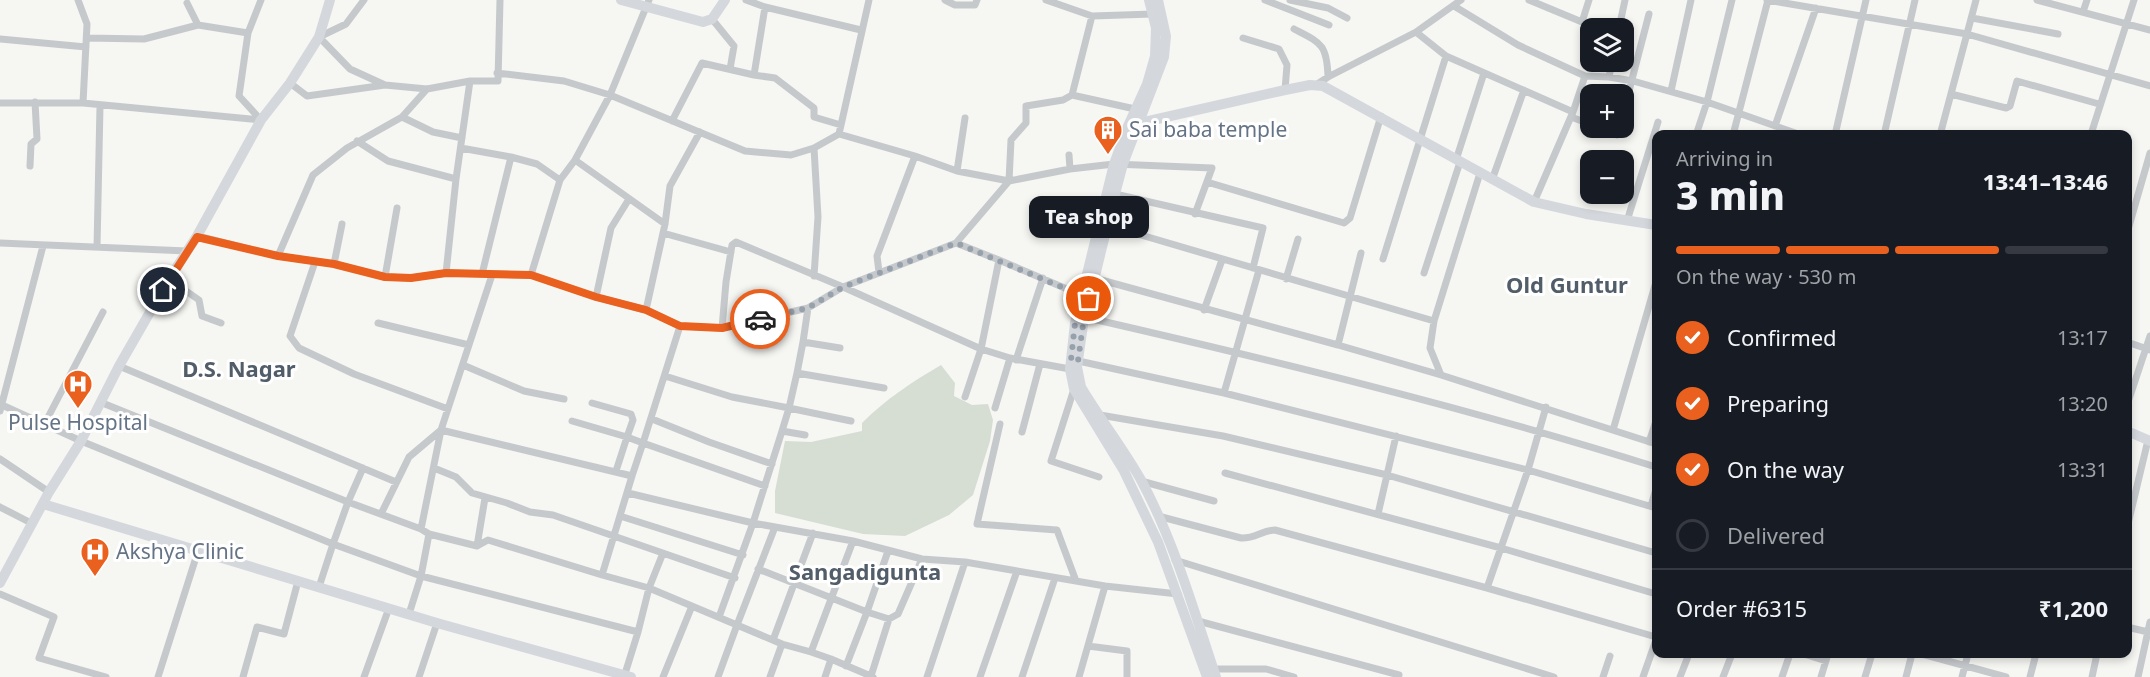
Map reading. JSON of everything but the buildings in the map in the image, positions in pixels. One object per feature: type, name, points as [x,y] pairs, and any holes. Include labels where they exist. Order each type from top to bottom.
[{"type":"street","points":[[78,0],[87,24],[83,103]]},
{"type":"street","points":[[261,0],[248,33],[239,96],[261,120]]},
{"type":"street","points":[[0,583],[49,492],[81,441],[119,366],[169,279],[197,237],[261,120],[290,83],[319,37],[330,0]]},
{"type":"street","points":[[319,37],[346,24],[364,0]]},
{"type":"street","points":[[290,83],[307,96],[386,85],[427,89],[470,81],[498,81],[500,0]]},
{"type":"street","points":[[621,0],[649,3],[699,21],[708,22],[725,0]]},
{"type":"street","points":[[746,0],[765,7],[861,30]]},
{"type":"street","points":[[839,134],[868,0]]},
{"type":"street","points":[[945,0],[955,5],[975,4],[977,0]]},
{"type":"street","points":[[1046,0],[1092,16],[1153,14]]},
{"type":"street","points":[[1133,125],[1135,109],[1147,84],[1155,56],[1157,37],[1149,0]]},
{"type":"street","points":[[1099,477],[1051,461],[1074,389],[1075,323],[1081,295],[1118,164],[1133,125],[1156,81],[1166,47],[1165,23],[1158,0]]},
{"type":"street","points":[[1265,0],[1329,25]]},
{"type":"street","points":[[1290,0],[1328,8],[1347,18]]},
{"type":"street","points":[[1316,85],[1416,33],[1461,0]]},
{"type":"street","points":[[1528,0],[1580,21]]},
{"type":"street","points":[[1583,18],[1588,0]]},
{"type":"street","points":[[1620,18],[1625,0]]},
{"type":"street","points":[[1671,91],[1691,0]]},
{"type":"street","points":[[1698,130],[1707,102],[1732,0]]},
{"type":"street","points":[[1734,130],[1767,0],[1967,34],[2150,86]]},
{"type":"street","points":[[1836,130],[1866,0]]},
{"type":"street","points":[[1885,130],[1915,0]]},
{"type":"street","points":[[1941,130],[1976,0]]},
{"type":"street","points":[[2037,0],[2150,30]]},
{"type":"street","points":[[2083,12],[2087,0]]},
{"type":"street","points":[[2092,130],[2134,0]]},
{"type":"street","points":[[187,3],[198,25]]},
{"type":"street","points":[[531,275],[560,180],[575,160],[610,95],[649,3]]},
{"type":"street","points":[[1454,6],[1518,45],[1585,76],[1633,81],[1671,91],[1738,113],[1779,130],[1816,9]]},
{"type":"street","points":[[754,75],[765,7]]},
{"type":"street","points":[[1632,84],[1648,14]]},
{"type":"street","points":[[197,237],[278,256],[334,264],[385,277],[411,278],[446,273],[531,275],[596,297],[646,310],[680,326],[722,328],[808,308],[843,287],[956,243],[1009,181],[1011,141],[1026,123],[1026,106],[1064,100],[1072,94],[1092,16]]},
{"type":"street","points":[[1972,18],[2058,34]]},
{"type":"street","points":[[712,19],[734,46],[730,69]]},
{"type":"street","points":[[87,38],[144,39],[198,25],[248,33]]},
{"type":"street","points":[[1294,29],[1317,41],[1327,55],[1328,77]]},
{"type":"street","points":[[1416,33],[1446,56],[1524,90],[1580,119]]},
{"type":"street","points":[[319,37],[350,69],[386,85]]},
{"type":"street","points":[[1243,38],[1279,49],[1287,65],[1285,90]]},
{"type":"street","points":[[0,39],[86,47]]},
{"type":"street","points":[[1383,259],[1446,56]]},
{"type":"street","points":[[672,121],[702,63],[775,78],[814,108],[814,117],[841,125]]},
{"type":"street","points":[[1609,77],[1610,72]]},
{"type":"street","points":[[498,73],[564,81],[610,95],[745,151],[791,154],[814,148],[839,134],[957,171],[1009,181],[1070,169],[1118,164],[1212,168],[1195,214]]},
{"type":"street","points":[[1424,273],[1484,73]]},
{"type":"street","points":[[1534,202],[1585,76]]},
{"type":"street","points":[[446,273],[470,81]]},
{"type":"street","points":[[1951,94],[2006,108],[2010,106],[2017,81],[2099,105]]},
{"type":"street","points":[[1133,125],[1285,90],[1316,85],[1328,87],[1534,202],[1586,214],[1652,224]]},
{"type":"street","points":[[278,256],[313,175],[357,141],[402,117],[427,89]]},
{"type":"street","points":[[1492,180],[1524,90]]},
{"type":"street","points":[[1072,94],[1135,109]]},
{"type":"street","points":[[30,166],[31,144],[37,139],[34,102]]},
{"type":"street","points":[[0,103],[83,103],[261,120]]},
{"type":"street","points":[[98,247],[100,106]]},
{"type":"street","points":[[1207,182],[1344,223],[1350,218],[1381,116]]},
{"type":"street","points":[[402,117],[433,132],[462,138]]},
{"type":"street","points":[[957,171],[965,118]]},
{"type":"street","points":[[1655,130],[1658,122]]},
{"type":"street","points":[[646,310],[665,224],[669,186],[700,132]]},
{"type":"street","points":[[357,141],[388,161],[456,179]]},
{"type":"street","points":[[1627,221],[1652,141]]},
{"type":"street","points":[[460,148],[537,164],[560,180]]},
{"type":"street","points":[[814,148],[819,217],[814,276]]},
{"type":"street","points":[[2132,216],[2150,153]]},
{"type":"street","points":[[1070,154],[1070,169]]},
{"type":"street","points":[[879,272],[877,256],[915,156]]},
{"type":"street","points":[[482,274],[511,157]]},
{"type":"street","points":[[575,160],[665,224]]},
{"type":"street","points":[[1118,164],[1115,194],[1073,363],[1081,387],[1141,481],[1158,516],[1198,621],[1212,674]]},
{"type":"street","points":[[1441,375],[1430,348],[1434,321],[1480,173]]},
{"type":"street","points":[[1115,194],[1263,228],[1256,269],[1224,393]]},
{"type":"street","points":[[596,297],[611,228],[629,199]]},
{"type":"street","points":[[385,277],[398,208]]},
{"type":"street","points":[[334,264],[342,224]]},
{"type":"street","points":[[1107,225],[1434,321]]},
{"type":"street","points":[[663,233],[731,252]]},
{"type":"street","points":[[1286,279],[1298,238]]},
{"type":"street","points":[[722,328],[723,303],[732,245],[736,242],[981,349],[1013,359],[1040,364],[1073,363],[1224,393],[1528,470],[1652,507]]},
{"type":"street","points":[[0,243],[187,251]]},
{"type":"street","points":[[956,243],[1081,295]]},
{"type":"street","points":[[43,246],[1,408],[45,423],[81,441],[333,544],[421,576],[638,632]]},
{"type":"street","points":[[1338,345],[1361,253]]},
{"type":"street","points":[[965,397],[981,349],[999,260]]},
{"type":"street","points":[[1204,310],[1222,260]]},
{"type":"street","points":[[315,262],[290,336],[299,348],[354,374],[448,409]]},
{"type":"street","points":[[422,529],[441,430],[492,275]]},
{"type":"street","points":[[995,408],[1043,278]]},
{"type":"street","points":[[1094,278],[1441,375],[1652,443]]},
{"type":"street","points":[[169,279],[199,300],[202,316],[221,323]]},
{"type":"street","points":[[1613,430],[1652,296]]},
{"type":"street","points":[[719,617],[743,555],[789,408],[808,308]]},
{"type":"street","points":[[45,423],[103,312]]},
{"type":"street","points":[[1084,317],[1235,352],[1539,431],[1652,466]]},
{"type":"street","points":[[378,322],[469,345]]},
{"type":"street","points":[[602,575],[680,326]]},
{"type":"street","points":[[2132,392],[2148,349],[2150,336]]},
{"type":"street","points":[[803,342],[840,348]]},
{"type":"street","points":[[2132,344],[2148,349]]},
{"type":"street","points":[[1022,432],[1040,364]]},
{"type":"street","points":[[463,365],[524,391],[564,399]]},
{"type":"street","points":[[119,366],[396,482]]},
{"type":"street","points":[[797,373],[884,388]]},
{"type":"street","points":[[665,376],[732,397],[851,421]]},
{"type":"street","points":[[1074,389],[1136,493],[1212,674]]},
{"type":"street","points":[[100,402],[348,502],[422,529],[429,534],[477,546],[488,540],[649,588],[782,644],[831,659],[872,677],[890,619],[898,614],[922,559]]},
{"type":"street","points":[[592,403],[632,414],[633,418],[616,471]]},
{"type":"street","points":[[1487,588],[1528,470],[1546,407]]},
{"type":"street","points":[[1100,415],[1223,436],[1387,475],[1652,552]]},
{"type":"street","points":[[652,419],[772,464]]},
{"type":"street","points":[[573,421],[627,437],[765,486]]},
{"type":"street","points":[[999,424],[977,524],[1058,530],[1076,581]]},
{"type":"street","points":[[441,430],[616,471],[632,477]]},
{"type":"street","points":[[381,514],[409,457],[441,430]]},
{"type":"street","points":[[782,431],[805,435]]},
{"type":"street","points":[[2132,433],[2149,440],[2132,508]]},
{"type":"street","points":[[1378,514],[1396,436]]},
{"type":"street","points":[[0,459],[49,492]]},
{"type":"street","points":[[319,587],[348,502],[363,468]]},
{"type":"street","points":[[434,468],[456,477],[472,494],[507,502],[530,512],[553,515],[735,578]]},
{"type":"street","points":[[1225,473],[1501,548],[1652,593]]},
{"type":"street","points":[[1141,481],[1214,501]]},
{"type":"street","points":[[628,493],[753,523],[813,533],[922,559],[965,562],[1105,586],[1178,594]]},
{"type":"street","points":[[477,546],[485,498]]},
{"type":"street","points":[[43,504],[389,609],[626,676],[649,588],[663,553]]},
{"type":"street","points":[[0,507],[33,524]]},
{"type":"street","points":[[620,516],[743,555]]},
{"type":"street","points":[[1158,516],[1241,538],[1249,538],[1264,531],[1275,530],[1487,588],[1652,637]]},
{"type":"street","points":[[718,677],[775,526]]},
{"type":"street","points":[[773,640],[813,533]]},
{"type":"street","points":[[409,614],[421,576],[429,534]]},
{"type":"street","points":[[811,652],[853,542]]},
{"type":"street","points":[[846,666],[888,550]]},
{"type":"street","points":[[158,677],[198,551]]},
{"type":"street","points":[[1175,560],[1554,677]]},
{"type":"street","points":[[927,677],[965,562]]},
{"type":"street","points":[[758,569],[890,619]]},
{"type":"street","points":[[980,677],[1017,571]]},
{"type":"street","points":[[1022,677],[1055,578]]},
{"type":"street","points":[[243,677],[257,627],[284,634],[298,581]]},
{"type":"street","points":[[1079,677],[1105,586]]},
{"type":"street","points":[[0,594],[54,617],[39,658],[106,677]]},
{"type":"street","points":[[663,677],[692,606]]},
{"type":"street","points":[[364,677],[389,609]]},
{"type":"street","points":[[1198,621],[1399,675]]},
{"type":"street","points":[[2138,677],[2150,622]]},
{"type":"street","points":[[419,677],[437,623]]},
{"type":"street","points":[[2132,629],[2148,637]]},
{"type":"street","points":[[770,677],[782,644]]},
{"type":"street","points":[[1088,646],[1127,651],[1127,677]]},
{"type":"street","points":[[1643,677],[1652,650]]},
{"type":"street","points":[[1603,677],[1610,656]]},
{"type":"street","points":[[1680,677],[1687,658]]},
{"type":"street","points":[[1724,677],[1731,658]]},
{"type":"street","points":[[1782,677],[1789,658]]},
{"type":"street","points":[[1821,677],[1827,658]]},
{"type":"street","points":[[1865,677],[1871,658]]},
{"type":"street","points":[[1906,677],[1911,658]]},
{"type":"street","points":[[1935,658],[2006,677]]},
{"type":"street","points":[[1962,677],[1967,658]]},
{"type":"street","points":[[2030,677],[2035,658]]},
{"type":"street","points":[[2092,677],[2096,658]]},
{"type":"street","points":[[825,677],[831,659]]},
{"type":"street","points":[[1212,674],[1266,669],[1294,677]]},
{"type":"shaded area","points":[[941,365],[955,383],[954,396],[972,405],[988,404],[993,420],[990,441],[973,495],[949,515],[905,536],[863,534],[775,513],[775,491],[785,441],[811,442],[862,431],[862,423],[880,406]]},
{"type":"way so far","points":[[760,319],[808,308],[843,287],[956,243],[1081,295],[1071,360],[1078,361],[1089,299]]},
{"type":"place","name":"Sai baba temple","points":[[1108,156]]},
{"type":"place","name":"Tea shop","points":[[1089,299]]},
{"type":"place","name":"Pulse Hospital","points":[[78,410]]},
{"type":"place","name":"Akshya Clinic","points":[[95,578]]},
{"type":"district","name":"Old Guntur","points":[[1567,285]]},
{"type":"district","name":"D.S. Nagar","points":[[239,369]]},
{"type":"district","name":"Sangadigunta","points":[[865,572]]},
{"type":"route","points":[[163,290],[197,237],[278,256],[334,264],[385,277],[411,278],[446,273],[531,275],[596,297],[646,310],[680,326],[722,328],[760,319]]}]
